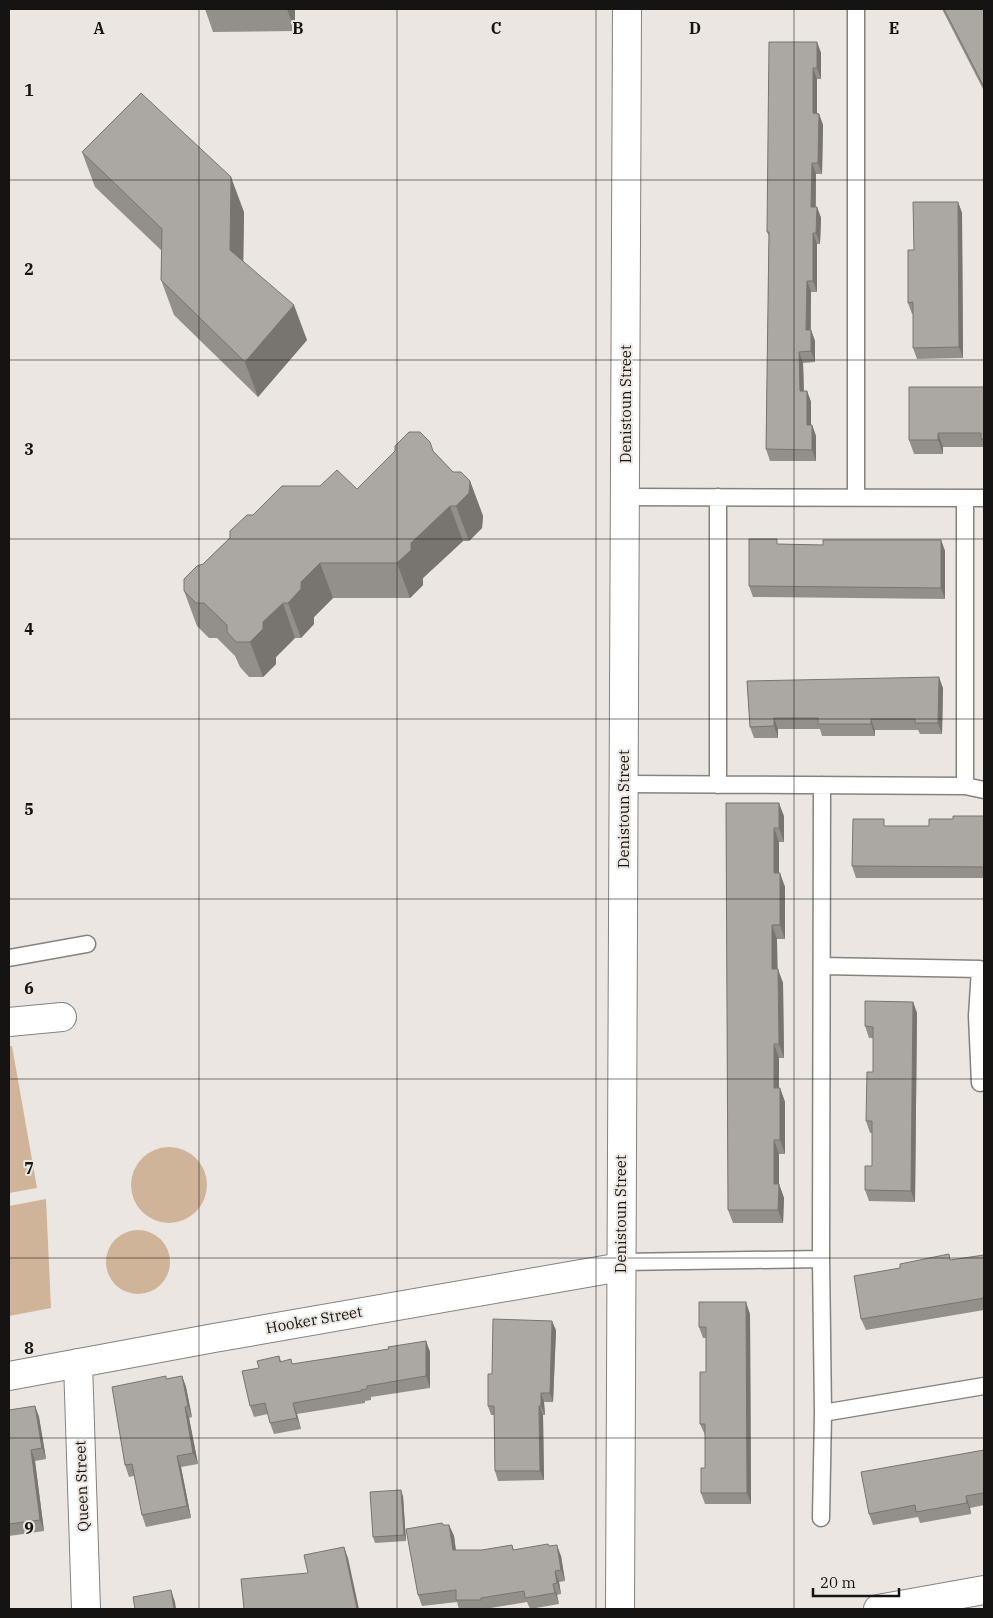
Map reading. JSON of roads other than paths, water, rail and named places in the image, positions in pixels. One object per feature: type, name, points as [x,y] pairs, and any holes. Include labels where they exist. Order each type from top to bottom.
[{"type":"street","name":"Denistoun Street","points":[[620,1609],[627,9]]},
{"type":"street","points":[[9,1022],[62,1016]]},
{"type":"street","name":"Hooker Street","points":[[9,1376],[621,1265]]},
{"type":"street","name":"Queen Street","points":[[78,1363],[86,1609]]},
{"type":"street","points":[[878,1609],[984,1590]]},
{"type":"lane","points":[[856,9],[856,497]]},
{"type":"lane","points":[[625,497],[984,498]]},
{"type":"lane","points":[[718,497],[718,785]]},
{"type":"lane","points":[[965,786],[966,498]]},
{"type":"lane","points":[[624,784],[965,786],[984,790]]},
{"type":"lane","points":[[821,1518],[823,1413],[821,1259],[822,785]]},
{"type":"lane","points":[[9,958],[87,944]]},
{"type":"lane","points":[[822,966],[980,969],[977,1016],[980,1083]]},
{"type":"lane","points":[[621,1265],[821,1259]]},
{"type":"lane","points":[[823,1413],[984,1386]]}]
